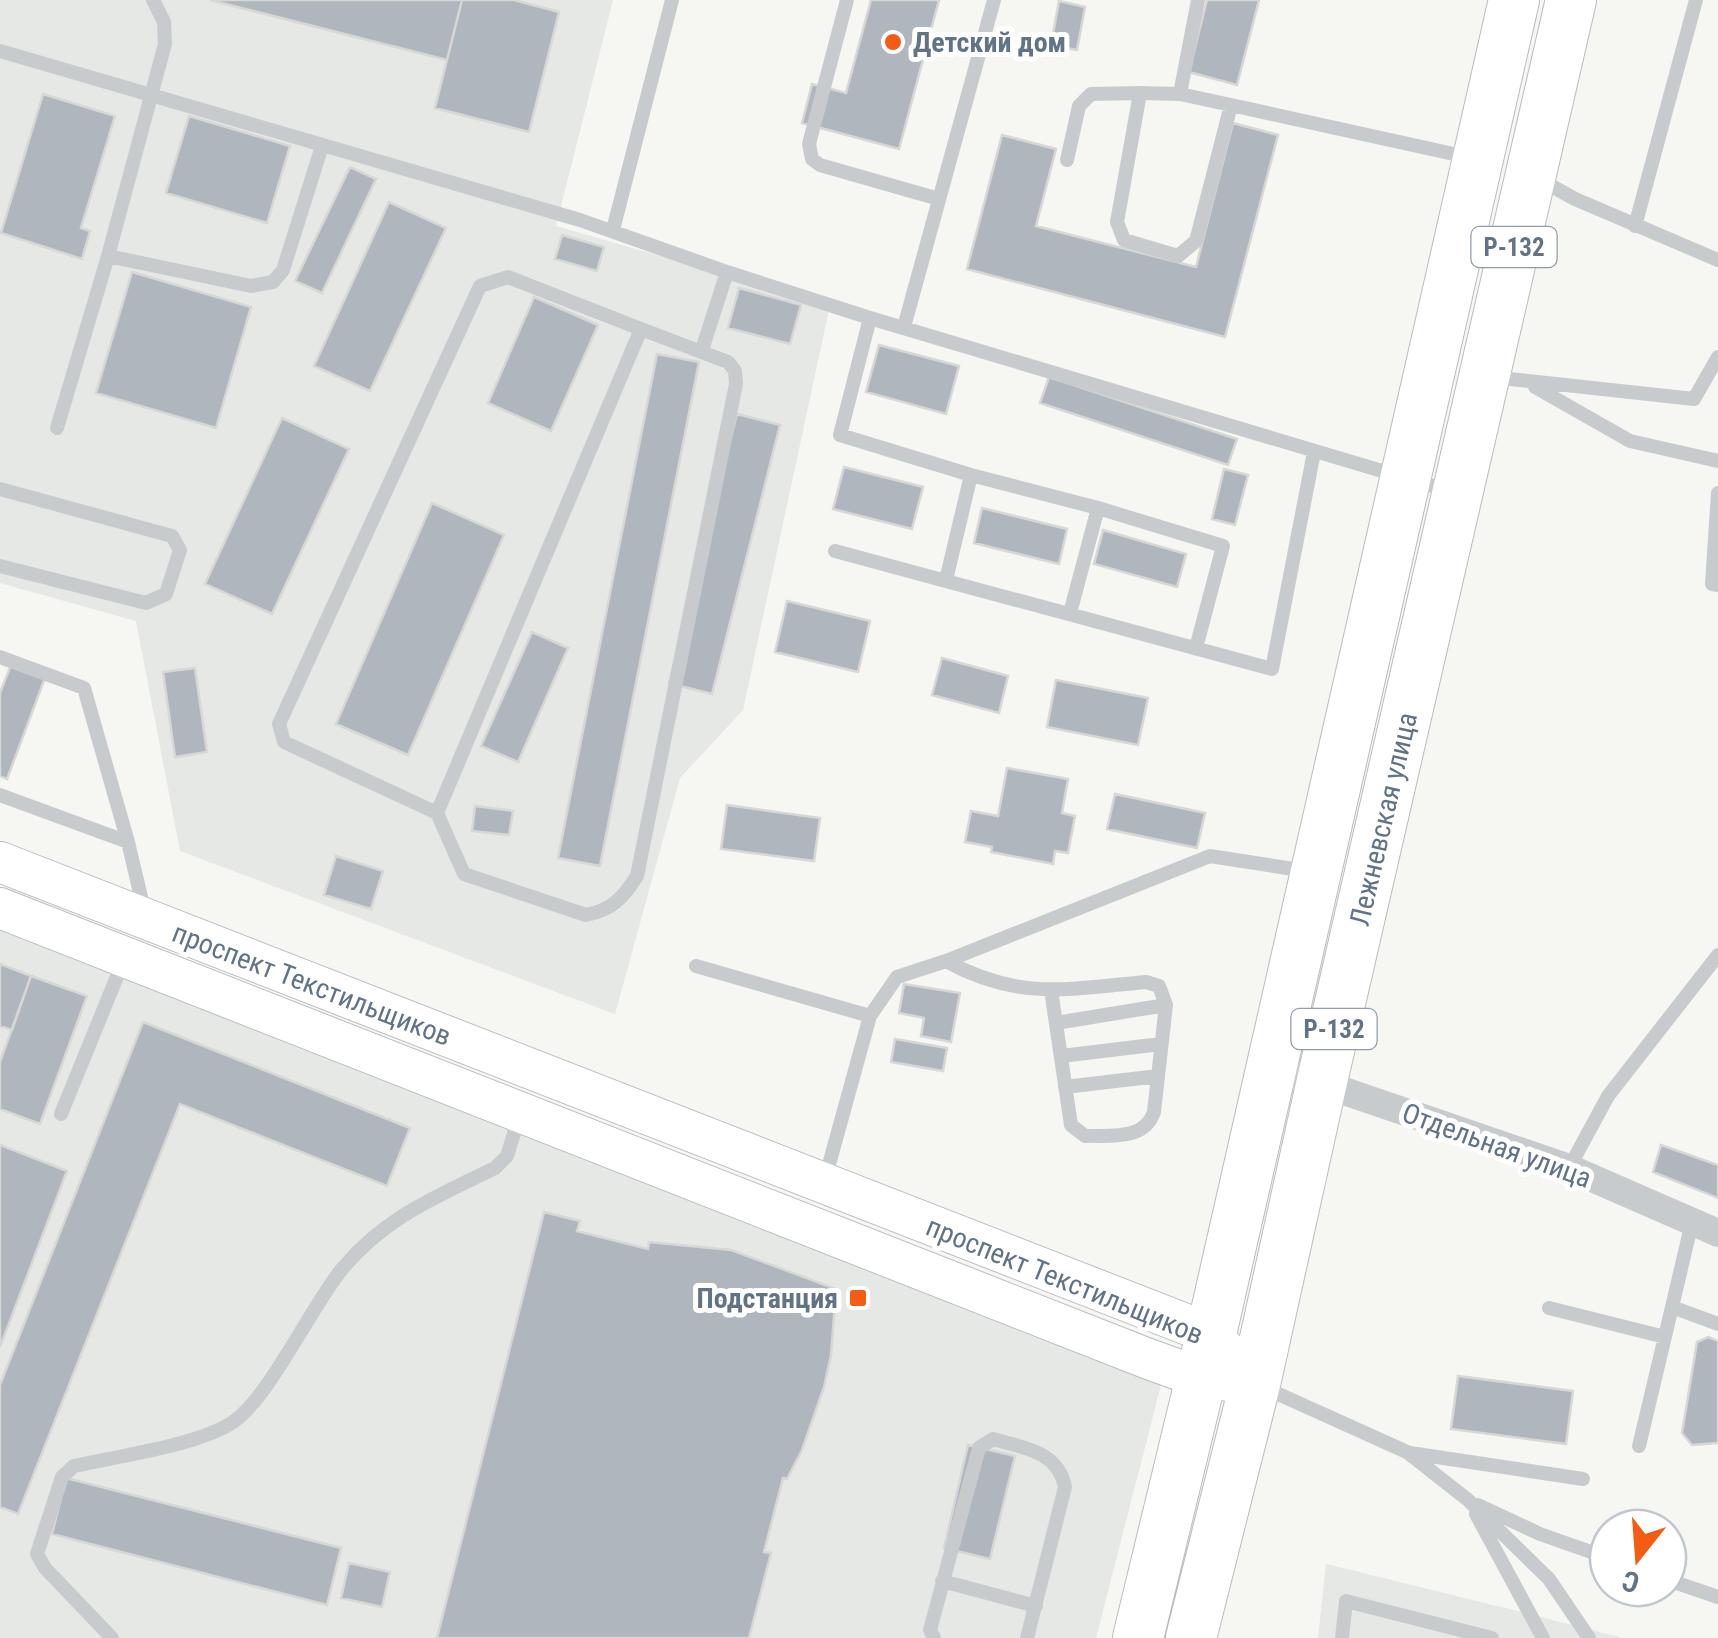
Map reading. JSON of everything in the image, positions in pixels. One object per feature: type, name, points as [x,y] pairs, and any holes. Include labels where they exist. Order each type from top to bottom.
[{"type":"highway","name":"Лежневская улица","points":[[1138,1638],[1206,1356],[1514,0]]},
{"type":"highway","name":"Лежневская улица","points":[[1191,1638],[1255,1384],[1459,494],[1506,379],[1531,174],[1571,0]]},
{"type":"main road","name":"проспект Текстильщиков","points":[[0,862],[823,1184],[1206,1356],[1255,1384]]},
{"type":"main road","name":"проспект Текстильщиков","points":[[0,908],[520,1113],[1206,1356]]},
{"type":"street","name":"Отдельная улица","points":[[1272,1066],[1569,1168],[1705,1228]]},
{"type":"lane","points":[[57,428],[108,256],[166,33],[153,0]]},
{"type":"lane","points":[[613,230],[671,0]]},
{"type":"lane","points":[[847,0],[809,144],[810,154],[820,165],[939,199]]},
{"type":"lane","points":[[904,327],[994,0]]},
{"type":"lane","points":[[1180,94],[1198,0]]},
{"type":"lane","points":[[1635,226],[1696,0]]},
{"type":"lane","points":[[0,51],[613,230],[870,318],[1459,494]]},
{"type":"lane","points":[[1140,93],[1117,222],[1124,240],[1178,256],[1196,241],[1231,105]]},
{"type":"lane","points":[[1067,160],[1079,106],[1091,94],[1140,93],[1180,94],[1478,160]]},
{"type":"lane","points":[[108,256],[251,286],[274,282],[283,270],[322,146]]},
{"type":"lane","points":[[1531,174],[1574,199],[1718,260]]},
{"type":"lane","points":[[702,350],[727,272]]},
{"type":"lane","points":[[508,276],[702,350],[728,362],[736,384],[637,876],[625,895],[606,911],[586,915],[464,874],[437,813],[284,742],[279,724],[480,286],[508,276]]},
{"type":"lane","points":[[870,318],[840,435],[1223,546],[1196,648]]},
{"type":"lane","points":[[437,813],[640,329]]},
{"type":"lane","points":[[1506,379],[1694,399],[1718,357]]},
{"type":"lane","points":[[1506,379],[1630,441],[1718,460]]},
{"type":"lane","points":[[835,550],[1272,669],[1314,452]]},
{"type":"lane","points":[[946,580],[971,475]]},
{"type":"lane","points":[[0,489],[172,536],[180,550],[166,594],[146,603],[0,566]]},
{"type":"lane","points":[[1718,493],[1712,584],[1718,585]]},
{"type":"lane","points":[[1070,613],[1098,508]]},
{"type":"lane","points":[[0,657],[84,688],[146,919]]},
{"type":"lane","points":[[0,795],[128,842]]},
{"type":"lane","points":[[823,1184],[870,1016],[896,978],[1210,856],[1314,872]]},
{"type":"lane","points":[[1569,1168],[1608,1096],[1718,955]]},
{"type":"lane","points":[[61,1114],[125,956]]},
{"type":"lane","points":[[946,961],[973,976],[1012,988],[1051,990],[1146,982],[1158,986],[1166,1004],[1154,1112],[1150,1124],[1136,1134],[1085,1136],[1071,1125],[1051,990]]},
{"type":"lane","points":[[696,966],[870,1016]]},
{"type":"lane","points":[[1056,1024],[1166,1004]]},
{"type":"lane","points":[[1061,1056],[1161,1044]]},
{"type":"lane","points":[[1065,1088],[1158,1076]]},
{"type":"lane","points":[[112,1638],[45,1568],[38,1554],[62,1477],[74,1466],[208,1434],[248,1410],[342,1269],[374,1234],[399,1215],[495,1168],[507,1156],[520,1113]]},
{"type":"lane","points":[[1639,1446],[1672,1307],[1705,1228]]},
{"type":"lane","points":[[1672,1307],[1718,1324]]},
{"type":"lane","points":[[1549,1308],[1665,1337]]},
{"type":"lane","points":[[1255,1384],[1407,1452],[1468,1500],[1549,1579],[1590,1638]]},
{"type":"lane","points":[[934,1638],[930,1630],[979,1448],[993,1439],[1045,1455],[1057,1464],[1065,1487],[1027,1638]]},
{"type":"lane","points":[[1407,1452],[1582,1478]]},
{"type":"lane","points":[[1468,1500],[1540,1534],[1588,1551]]},
{"type":"lane","points":[[1468,1500],[1543,1638]]},
{"type":"lane","points":[[942,1581],[1036,1606]]},
{"type":"lane","points":[[1688,1587],[1718,1597]]},
{"type":"lane","points":[[1342,1638],[1346,1601],[1492,1638]]},
{"type":"shaded area","points":[[0,0],[613,0],[556,226],[830,305],[743,710],[680,778],[615,1014],[180,851],[136,621],[0,583]]},
{"type":"shaded area","points":[[0,906],[1162,1381],[1096,1638],[0,1638]]},
{"type":"shaded area","points":[[1326,1564],[1530,1614],[1623,1638],[1318,1638]]},
{"type":"building","points":[[210,0],[462,0],[447,60]]},
{"type":"building","points":[[462,0],[514,0],[559,12],[529,132],[435,108]]},
{"type":"building","name":"Детский дом","points":[[871,0],[939,0],[899,149],[802,123],[812,84],[846,93]]},
{"type":"building","points":[[1207,0],[1259,0],[1237,85],[1189,72]]},
{"type":"building","points":[[1059,1],[1085,7],[1077,50],[1051,45]]},
{"type":"building","points":[[43,94],[115,116],[81,228],[90,231],[82,259],[1,233]]},
{"type":"building","points":[[189,116],[290,146],[267,223],[166,193]]},
{"type":"building","points":[[1233,123],[1278,135],[1225,337],[967,269],[1002,135],[1056,149],[1036,226],[1196,267]]},
{"type":"building","points":[[350,167],[376,179],[322,293],[295,281]]},
{"type":"building","points":[[389,202],[446,228],[370,391],[314,366]]},
{"type":"building","points":[[562,235],[604,247],[597,271],[555,259]]},
{"type":"building","points":[[132,272],[251,307],[216,428],[96,393]]},
{"type":"building","points":[[739,288],[801,305],[790,344],[728,328]]},
{"type":"building","points":[[534,297],[598,325],[551,431],[488,403]]},
{"type":"building","points":[[879,345],[959,366],[946,414],[866,392]]},
{"type":"building","points":[[657,354],[699,362],[600,866],[558,858]]},
{"type":"building","points":[[1049,377],[1237,439],[1228,465],[1040,403]]},
{"type":"building","points":[[737,414],[780,425],[712,694],[669,683]]},
{"type":"building","points":[[282,418],[349,449],[272,614],[205,584]]},
{"type":"building","points":[[844,467],[923,487],[912,529],[833,509]]},
{"type":"building","points":[[1224,469],[1248,475],[1235,525],[1212,519]]},
{"type":"building","points":[[432,503],[504,535],[408,755],[336,724]]},
{"type":"building","points":[[982,508],[1067,529],[1059,564],[974,543]]},
{"type":"building","points":[[1103,530],[1186,554],[1177,587],[1094,564]]},
{"type":"building","points":[[787,601],[870,621],[858,672],[775,652]]},
{"type":"building","points":[[532,632],[568,648],[518,762],[481,746]]},
{"type":"building","points":[[942,658],[1008,676],[999,713],[932,695]]},
{"type":"building","points":[[11,665],[45,678],[7,779],[0,776],[0,693]]},
{"type":"building","points":[[195,668],[207,752],[175,757],[163,672]]},
{"type":"building","points":[[1056,680],[1148,698],[1138,745],[1047,727]]},
{"type":"building","points":[[1007,768],[1068,779],[1062,813],[1075,816],[1068,853],[1055,851],[1053,864],[991,852],[992,847],[965,842],[971,811],[998,816]]},
{"type":"building","points":[[1115,794],[1205,813],[1197,848],[1107,829]]},
{"type":"building","points":[[727,805],[820,818],[814,861],[721,849]]},
{"type":"building","points":[[475,806],[513,811],[509,835],[472,831]]},
{"type":"building","points":[[336,856],[383,871],[371,909],[324,895]]},
{"type":"building","points":[[0,964],[31,976],[12,1030],[0,1026]]},
{"type":"building","points":[[31,976],[87,996],[40,1124],[0,1109],[0,1062]]},
{"type":"building","points":[[904,984],[960,993],[951,1042],[921,1036],[924,1018],[899,1013]]},
{"type":"building","points":[[143,1022],[410,1128],[387,1186],[180,1104],[18,1514],[0,1507],[0,1385]]},
{"type":"building","points":[[895,1039],[947,1048],[943,1071],[891,1062]]},
{"type":"building","points":[[0,1145],[67,1171],[0,1347]]},
{"type":"building","points":[[1661,1145],[1718,1165],[1718,1198],[1653,1172]]},
{"type":"building","points":[[544,1212],[580,1221],[577,1231],[648,1249],[649,1242],[731,1250],[836,1289],[831,1355],[824,1387],[802,1450],[787,1479],[783,1478],[764,1552],[771,1553],[749,1638],[437,1638]]},
{"type":"building","points":[[1708,1337],[1718,1341],[1718,1443],[1692,1445],[1682,1433],[1697,1342]]},
{"type":"building","points":[[1458,1376],[1573,1391],[1566,1444],[1451,1429]]},
{"type":"building","points":[[968,1445],[1015,1456],[990,1559],[944,1548]]},
{"type":"building","points":[[66,1478],[341,1548],[327,1605],[52,1534]]},
{"type":"building","points":[[349,1563],[390,1572],[382,1607],[341,1598]]},
{"type":"place","name":"Детский дом","points":[[893,42]]},
{"type":"place","name":"Подстанция","points":[[858,1298]]}]
